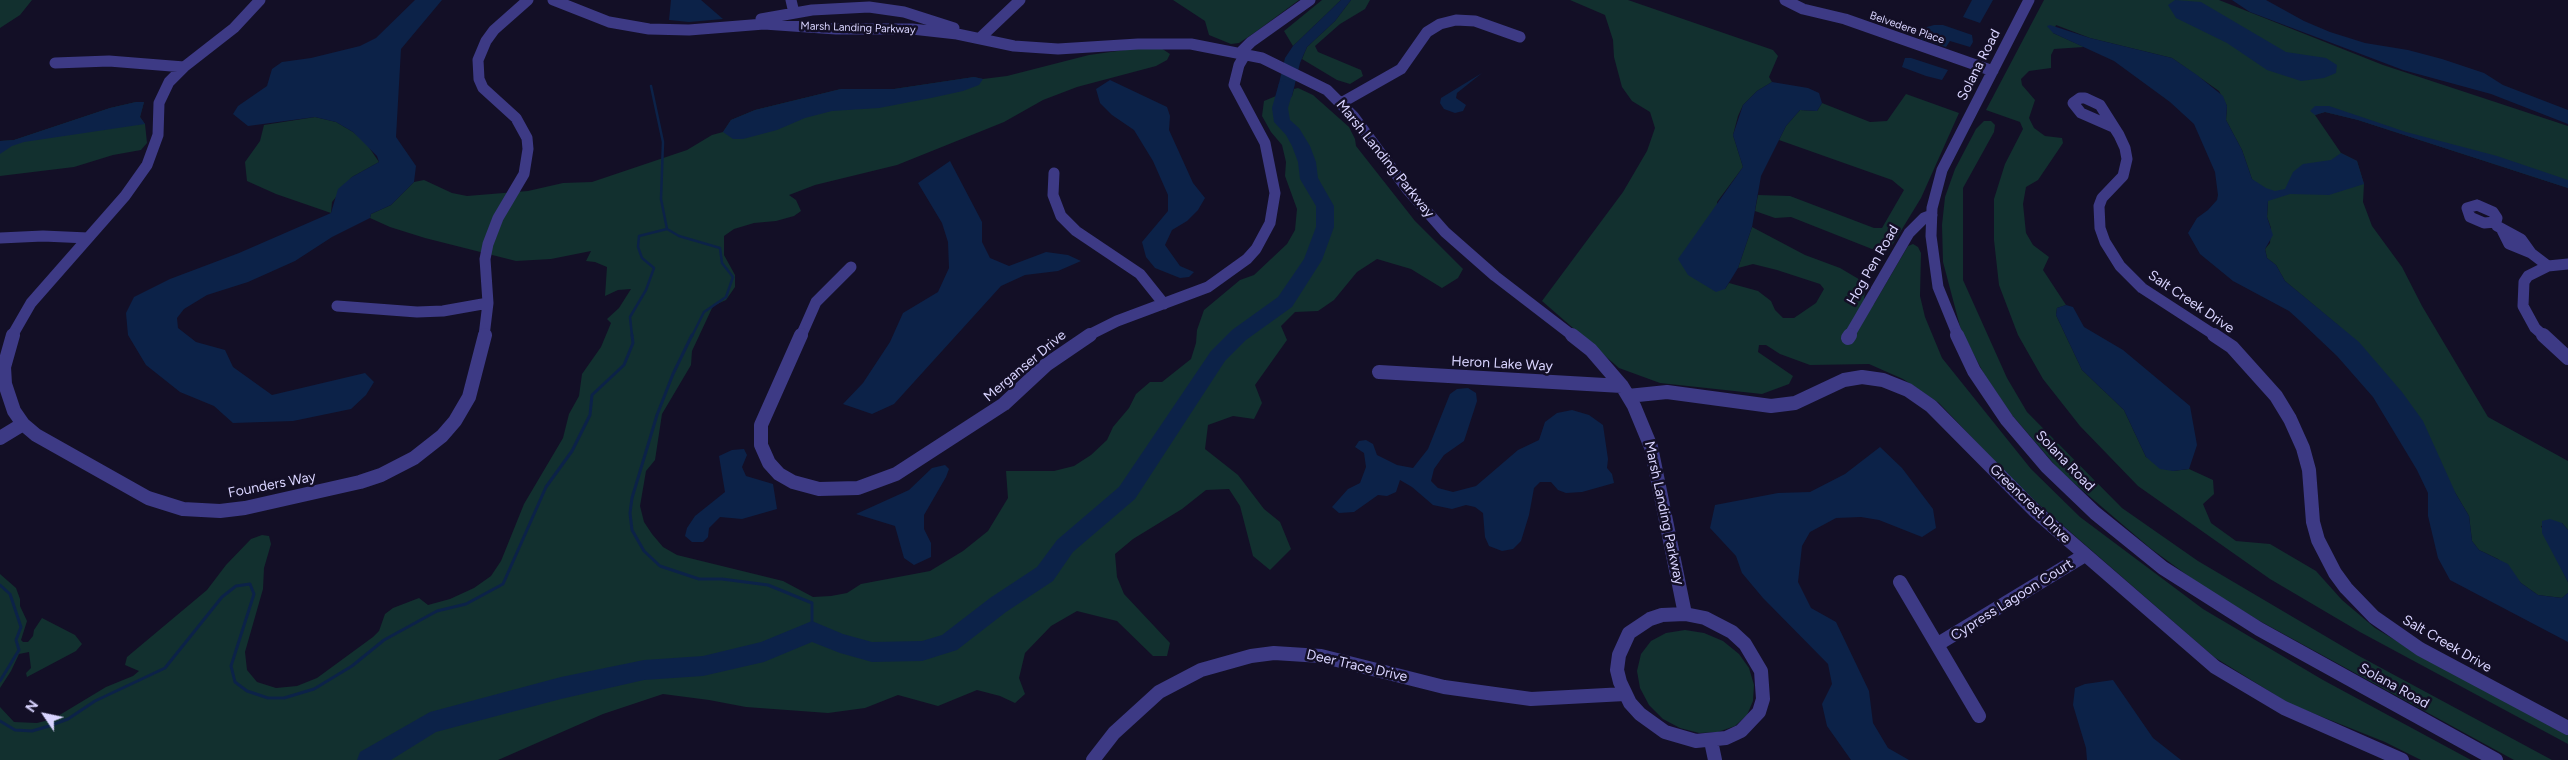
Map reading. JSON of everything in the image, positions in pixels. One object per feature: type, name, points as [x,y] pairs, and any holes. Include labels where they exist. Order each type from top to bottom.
[{"type":"street","name":"Founders Way","points":[[260,0],[234,28],[184,67],[169,82],[162,93],[158,112],[158,135],[147,165],[126,196],[31,303],[12,337],[4,366],[8,400],[23,424],[36,435],[148,498],[183,509],[220,511],[245,508],[360,482],[388,472],[414,458],[442,436],[455,421],[463,409],[473,384],[486,326],[488,303],[485,259],[488,244],[498,218],[524,174],[528,149],[527,138],[516,118],[483,88],[479,79],[478,60],[486,41],[494,30],[528,0]]},
{"type":"street","name":"Marsh Landing Parkway","points":[[553,0],[593,17],[637,28],[689,30],[736,25],[794,13],[840,7],[887,9],[920,16],[980,38]]},
{"type":"street","points":[[791,0],[794,13]]},
{"type":"street","points":[[980,38],[1020,0]]},
{"type":"street","points":[[1243,53],[1251,42],[1310,0]]},
{"type":"street","name":"Belvedere Place","points":[[1785,0],[1803,9],[1845,19],[1993,70]]},
{"type":"street","name":"Solana Road","points":[[2029,0],[1942,170],[1936,188],[1932,215],[1933,261],[1938,287],[1959,342],[1974,371],[2007,420],[2070,490],[2135,546],[2217,604],[2496,760]]},
{"type":"street","points":[[1342,103],[1401,69],[1427,32],[1440,24],[1456,20],[1475,21],[1520,37]]},
{"type":"street","name":"Marsh Landing Parkway","points":[[736,25],[912,29],[1036,48],[1083,48],[1164,43],[1191,44],[1243,53],[1278,64],[1327,90],[1354,116],[1407,189],[1445,232],[1494,276],[1591,350],[1625,391],[1646,430],[1651,447],[1685,614]]},
{"type":"street","name":"Merganser Drive","points":[[851,267],[816,302],[761,425],[761,445],[769,463],[779,474],[793,482],[818,489],[858,488],[896,474],[1004,404],[1046,365],[1078,341],[1117,321],[1208,287],[1234,271],[1256,249],[1270,223],[1274,193],[1265,143],[1234,85],[1243,53]]},
{"type":"street","points":[[55,63],[109,60],[184,67]]},
{"type":"street","name":"Salt Creek Drive","points":[[2113,127],[2125,148],[2127,159],[2123,176],[2102,198],[2099,206],[2100,228],[2105,242],[2120,266],[2142,288],[2232,347],[2276,396],[2303,448],[2309,470],[2313,522],[2318,540],[2330,564],[2346,588],[2374,616],[2420,649],[2568,728]]},
{"type":"street","points":[[1054,173],[1053,194],[1055,205],[1061,216],[1076,231],[1140,274],[1164,304]]},
{"type":"street","name":"Hog Pen Road","points":[[1848,338],[1909,233],[1924,218],[1932,215]]},
{"type":"street","points":[[2497,227],[2510,244],[2531,253],[2548,266]]},
{"type":"street","points":[[0,238],[42,236],[88,238]]},
{"type":"street","points":[[2568,264],[2548,266],[2536,270],[2524,282],[2522,290],[2523,306],[2535,328],[2568,358]]},
{"type":"street","points":[[337,306],[417,312],[443,311],[488,303]]},
{"type":"street","name":"Heron Lake Way","points":[[1379,372],[1625,391]]},
{"type":"street","name":"Greencrest Drive","points":[[1625,391],[1667,392],[1771,406],[1795,403],[1853,378],[1872,378],[1893,383],[1931,406],[2017,494],[2188,646],[2251,690],[2284,708],[2402,760]]},
{"type":"street","points":[[0,438],[23,424]]},
{"type":"street","name":"Cypress Lagoon Court","points":[[1938,644],[2085,555]]},
{"type":"street","name":"Cypress Lagoon Court","points":[[1900,582],[1979,716]]},
{"type":"street","points":[[1685,614],[1705,618],[1732,632],[1745,644],[1761,671],[1764,686],[1763,699],[1751,723],[1741,732],[1711,741],[1696,741],[1665,732],[1640,714],[1625,694],[1618,670],[1619,654],[1629,633],[1650,619],[1662,615],[1685,614]]},
{"type":"street","name":"Deer Trace Drive","points":[[1093,760],[1131,715],[1159,692],[1201,670],[1251,656],[1274,653],[1321,656],[1444,687],[1506,697],[1540,699],[1625,694]]},
{"type":"street","points":[[1711,741],[1715,760]]},
{"type":"green space","points":[[0,0],[32,0],[20,15],[0,28]]},
{"type":"green space","points":[[1173,0],[1299,0],[1239,43],[1231,44],[1209,35],[1205,21]]},
{"type":"green space","points":[[1322,0],[1341,0],[1293,46],[1284,31]]},
{"type":"green space","points":[[1351,0],[1370,0],[1365,9],[1340,24],[1315,46],[1318,52],[1361,70],[1363,76],[1350,84],[1337,80],[1302,59],[1307,47],[1335,21]]},
{"type":"green space","points":[[1570,0],[1628,0],[1773,50],[1778,56],[1769,77],[1772,82],[1757,91],[1743,105],[1738,116],[1733,135],[1743,167],[1717,202],[1725,289],[1729,283],[1758,291],[1771,301],[1775,310],[1783,318],[1794,318],[1816,303],[1824,289],[1820,284],[1753,264],[1738,268],[1752,227],[1805,255],[1840,268],[1862,281],[1865,290],[1864,300],[1874,304],[1908,246],[1913,244],[1918,247],[1921,253],[1920,296],[1925,317],[1942,358],[2031,469],[2080,517],[2203,609],[2323,680],[2471,760],[2421,760],[2385,742],[2290,704],[2214,657],[2020,488],[1939,403],[1903,379],[1869,364],[1810,365],[1780,354],[1766,345],[1759,345],[1758,352],[1793,376],[1789,384],[1762,394],[1660,383],[1619,368],[1542,301],[1623,192],[1647,151],[1655,128],[1650,112],[1632,101],[1622,87],[1614,57],[1613,40],[1605,15]]},
{"type":"green space","points":[[2044,0],[2219,0],[2383,65],[2568,126],[2568,188],[2358,120],[2325,112],[2315,115],[2341,153],[2357,161],[2364,184],[2363,202],[2372,226],[2402,267],[2422,306],[2488,417],[2568,461],[2568,530],[2562,523],[2541,526],[2568,582],[2568,593],[2562,598],[2538,595],[2521,583],[2498,559],[2479,550],[2472,541],[2469,516],[2456,494],[2339,326],[2285,281],[2276,265],[2267,258],[2265,249],[2270,243],[2271,228],[2267,217],[2268,201],[2252,179],[2242,150],[2226,120],[2227,106],[2219,91],[2172,58],[2090,38],[2056,25],[2053,33],[2084,47],[2054,49],[2051,55],[2051,68],[2029,71],[2021,79],[2022,85],[2035,100],[2029,118],[2034,128],[2045,136],[2062,138],[2063,143],[2038,180],[2026,187],[2023,204],[2026,233],[2033,245],[2049,257],[2043,270],[2066,305],[2057,308],[2056,315],[2082,370],[2124,410],[2146,457],[2173,471],[2189,469],[2213,480],[2214,494],[2203,504],[2211,523],[2236,541],[2270,544],[2316,571],[2342,600],[2375,628],[2430,661],[2568,734],[2568,744],[2360,632],[2270,579],[2138,486],[2080,426],[2043,379],[2018,335],[1999,285],[1994,240],[1994,199],[2005,164],[2023,129],[2020,122],[1986,110]]},
{"type":"green space","points":[[1161,48],[1170,54],[1167,60],[1156,66],[1077,87],[1043,100],[1004,122],[897,165],[815,185],[789,195],[796,200],[801,211],[794,216],[776,221],[754,223],[734,229],[724,236],[724,255],[735,275],[735,287],[726,300],[713,306],[692,351],[691,365],[662,414],[655,460],[646,471],[640,506],[644,522],[652,534],[663,547],[677,555],[783,581],[813,597],[847,593],[861,584],[930,571],[963,551],[988,531],[1008,498],[1006,471],[1054,471],[1074,466],[1091,455],[1107,440],[1113,427],[1129,408],[1136,394],[1150,382],[1162,382],[1191,359],[1196,343],[1197,330],[1204,310],[1240,280],[1254,275],[1287,244],[1295,230],[1297,209],[1285,176],[1286,162],[1282,145],[1271,132],[1262,116],[1264,101],[1276,96],[1276,103],[1292,96],[1294,89],[1298,88],[1313,95],[1349,127],[1356,146],[1415,221],[1463,269],[1458,278],[1442,288],[1411,269],[1377,259],[1357,272],[1334,300],[1318,311],[1295,312],[1281,326],[1287,340],[1255,385],[1262,403],[1254,419],[1233,416],[1208,425],[1205,449],[1238,475],[1264,509],[1280,522],[1291,549],[1270,570],[1253,556],[1240,506],[1229,489],[1206,490],[1182,509],[1133,539],[1115,554],[1117,577],[1124,594],[1170,643],[1167,656],[1153,656],[1117,621],[1077,611],[1051,626],[1025,653],[1019,678],[1025,694],[1015,703],[1000,696],[977,690],[938,706],[898,695],[865,708],[828,713],[746,707],[663,694],[603,714],[498,760],[0,760],[0,707],[14,722],[37,723],[53,719],[106,687],[133,676],[139,671],[125,665],[127,657],[207,590],[226,565],[251,539],[262,535],[269,536],[271,544],[264,568],[263,589],[245,652],[247,670],[257,682],[276,688],[297,686],[317,678],[373,637],[379,631],[385,614],[393,608],[419,598],[428,605],[450,599],[474,588],[491,576],[501,561],[524,504],[563,438],[569,414],[579,396],[582,374],[601,347],[611,323],[607,319],[619,308],[631,289],[618,290],[605,296],[607,267],[595,262],[586,261],[591,251],[551,259],[516,261],[425,238],[390,227],[370,218],[371,214],[391,205],[414,182],[424,180],[452,193],[467,196],[528,191],[563,183],[592,182],[687,150],[712,135],[723,132],[731,120],[755,110],[841,89],[894,89],[974,77],[983,79],[1007,76],[1089,55],[1132,49]]},
{"type":"green space","points":[[1906,94],[1959,113],[1921,198],[1888,252],[1877,251],[1791,217],[1775,218],[1755,211],[1758,195],[1790,196],[1874,228],[1882,228],[1904,190],[1892,180],[1779,140],[1786,126],[1800,110],[1817,111],[1822,103],[1870,122],[1887,121]]},
{"type":"green space","points":[[144,102],[140,117],[145,124],[147,143],[141,150],[113,155],[74,167],[0,176],[0,141],[14,140],[110,108]]},
{"type":"green space","points":[[315,117],[336,122],[353,132],[366,143],[379,162],[352,177],[332,202],[331,213],[276,194],[247,181],[245,162],[260,141],[264,125]]},
{"type":"green space","points":[[1984,121],[1991,121],[1995,125],[1994,132],[1963,188],[1963,280],[2007,378],[2027,412],[2122,508],[2198,561],[2359,656],[2552,760],[2514,760],[2258,620],[2202,586],[2150,548],[2061,472],[2012,415],[1984,374],[1961,330],[1943,262],[1942,225],[1945,197],[1955,169],[1976,129]]},
{"type":"green space","points":[[0,574],[16,588],[20,599],[20,606],[27,621],[21,640],[23,642],[28,642],[33,636],[34,630],[42,618],[75,635],[82,644],[76,651],[27,677],[26,673],[31,668],[29,652],[19,654],[0,688]]},
{"type":"green space","points":[[1685,630],[1704,633],[1723,641],[1739,654],[1749,668],[1754,685],[1753,701],[1747,715],[1735,726],[1718,732],[1699,733],[1680,728],[1663,719],[1649,705],[1640,688],[1637,671],[1641,654],[1651,641],[1666,633]]},
{"type":"water","points":[[415,0],[442,0],[401,49],[396,137],[416,166],[414,182],[391,205],[371,214],[370,218],[332,237],[295,261],[248,282],[207,295],[184,309],[177,318],[178,328],[196,342],[225,350],[233,367],[272,395],[365,373],[374,382],[366,395],[351,409],[293,421],[233,423],[214,406],[180,392],[146,365],[128,335],[126,313],[134,297],[170,279],[239,253],[331,213],[338,189],[352,177],[379,162],[377,156],[353,132],[336,122],[315,117],[248,126],[233,114],[238,106],[267,86],[272,69],[282,62],[311,58],[360,46],[376,38]]},
{"type":"water","points":[[671,0],[701,0],[723,19],[689,22],[669,20]]},
{"type":"water","points":[[1341,0],[1351,0],[1335,21],[1307,47],[1300,63],[1292,96],[1287,104],[1280,108],[1276,96],[1285,58],[1293,46]]},
{"type":"water","points":[[1972,0],[1993,0],[1980,23],[1963,17]]},
{"type":"water","points":[[2175,0],[2201,2],[2286,52],[2326,58],[2337,65],[2336,73],[2324,78],[2301,81],[2267,70],[2227,43],[2176,18],[2168,5]]},
{"type":"water","points":[[2232,0],[2266,0],[2304,21],[2330,32],[2365,43],[2408,50],[2442,59],[2484,73],[2503,85],[2568,110],[2568,124],[2491,94],[2403,70],[2250,12]]},
{"type":"water","points":[[1943,25],[1972,35],[1973,42],[1970,47],[1950,41],[1946,47],[1921,39],[1927,27]]},
{"type":"water","points":[[2050,25],[2090,38],[2172,58],[2197,75],[2223,96],[2227,106],[2226,120],[2242,150],[2252,179],[2266,188],[2275,191],[2285,189],[2293,172],[2303,164],[2331,160],[2341,153],[2357,161],[2364,184],[2329,195],[2290,194],[2268,201],[2267,217],[2273,235],[2265,249],[2267,258],[2276,265],[2285,281],[2359,342],[2402,392],[2423,421],[2456,494],[2469,516],[2472,541],[2479,550],[2508,564],[2521,583],[2538,595],[2562,598],[2568,593],[2568,642],[2450,580],[2438,558],[2428,516],[2428,493],[2417,470],[2373,397],[2337,356],[2289,311],[2233,281],[2200,254],[2188,233],[2197,218],[2217,200],[2218,195],[2215,172],[2194,124],[2170,102],[2114,61],[2053,33],[2047,26]]},
{"type":"water","points":[[1905,58],[1911,58],[1948,70],[1942,80],[1926,76],[1902,67]]},
{"type":"water","points":[[1482,73],[1457,93],[1456,98],[1466,105],[1463,111],[1455,113],[1444,109],[1440,103],[1441,98]]},
{"type":"water","points":[[974,77],[983,79],[979,85],[963,91],[879,108],[832,111],[805,118],[777,130],[743,139],[733,139],[723,132],[731,120],[755,110],[841,89],[894,89]]},
{"type":"water","points":[[1110,80],[1167,107],[1170,116],[1169,130],[1193,183],[1205,198],[1198,210],[1187,221],[1172,230],[1165,245],[1180,266],[1194,272],[1189,277],[1180,278],[1155,268],[1146,257],[1142,242],[1168,211],[1168,195],[1153,161],[1134,130],[1112,115],[1100,103],[1096,89]]},
{"type":"water","points":[[1772,82],[1808,88],[1819,93],[1822,103],[1817,111],[1800,110],[1786,126],[1761,176],[1752,227],[1738,268],[1725,289],[1716,292],[1688,275],[1678,259],[1743,167],[1733,135],[1743,105],[1757,91]]},
{"type":"water","points":[[144,102],[140,117],[145,124],[24,142],[12,146],[0,154],[0,141],[14,140],[110,108]]},
{"type":"water","points":[[2315,106],[2329,106],[2406,132],[2497,156],[2568,180],[2568,188],[2358,120],[2325,112],[2315,115],[2310,111]]},
{"type":"water","points":[[950,161],[982,222],[982,242],[990,258],[1009,266],[1046,252],[1068,255],[1081,261],[1058,271],[1025,275],[1001,286],[894,404],[872,414],[843,404],[863,383],[890,342],[903,313],[938,292],[949,268],[948,242],[942,223],[918,183]]},
{"type":"water","points":[[2066,305],[2073,307],[2084,327],[2123,350],[2190,406],[2197,445],[2189,469],[2173,471],[2160,469],[2146,457],[2124,410],[2082,370],[2056,315],[2057,308]]},
{"type":"water","points":[[1468,388],[1476,393],[1477,401],[1464,441],[1444,455],[1434,469],[1431,481],[1438,488],[1453,492],[1476,486],[1518,450],[1539,440],[1545,422],[1557,413],[1572,410],[1589,415],[1603,425],[1608,459],[1607,468],[1612,474],[1614,483],[1582,492],[1566,493],[1558,490],[1551,482],[1540,482],[1534,488],[1529,515],[1521,541],[1513,549],[1502,551],[1489,546],[1485,537],[1483,513],[1475,507],[1466,505],[1452,509],[1433,505],[1412,487],[1400,480],[1396,492],[1387,496],[1378,495],[1354,512],[1339,513],[1332,507],[1348,489],[1360,483],[1366,467],[1364,453],[1355,447],[1359,441],[1366,440],[1373,444],[1377,455],[1397,465],[1413,468],[1428,449],[1450,394],[1457,389]]},
{"type":"water","points":[[1880,447],[1902,468],[1933,509],[1936,528],[1922,537],[1879,520],[1861,517],[1836,518],[1810,532],[1802,546],[1798,582],[1811,608],[1836,622],[1869,691],[1873,723],[1888,748],[1909,760],[1851,760],[1827,726],[1822,704],[1832,684],[1828,664],[1763,598],[1742,573],[1736,556],[1710,528],[1715,505],[1778,493],[1810,492],[1845,474]]},
{"type":"water","points":[[744,449],[747,455],[742,467],[746,476],[773,484],[777,509],[742,519],[720,517],[709,528],[708,537],[703,542],[692,542],[685,536],[687,528],[695,516],[725,492],[719,456],[732,450]]},
{"type":"water","points":[[945,465],[949,469],[946,477],[924,515],[924,529],[931,543],[931,557],[914,565],[904,558],[895,526],[856,514],[909,490],[932,468]]},
{"type":"water","points":[[2550,519],[2562,523],[2568,530],[2568,582],[2542,533],[2542,521]]},
{"type":"water","points":[[2113,680],[2153,738],[2181,760],[2087,760],[2086,748],[2073,705],[2075,688],[2085,684]]},
{"type":"waterway","points":[[369,760],[430,723],[561,688],[644,670],[703,666],[764,652],[812,631],[840,643],[872,652],[922,651],[949,643],[998,605],[1045,574],[1065,546],[1127,493],[1218,356],[1239,335],[1285,302],[1313,260],[1325,227],[1325,206],[1320,194],[1309,179],[1307,162],[1301,146],[1293,132],[1282,122],[1280,108],[1287,83]]},
{"type":"waterway","points":[[651,86],[663,142],[661,199],[667,229]]},
{"type":"waterway","points":[[632,336],[630,317],[646,290],[654,268],[642,258],[638,247],[639,236],[667,229]]},
{"type":"waterway","points":[[667,229],[679,236],[720,248],[722,263],[733,277],[726,297],[704,312],[692,336]]},
{"type":"waterway","points":[[0,721],[15,730],[32,731],[49,726],[68,719],[95,701],[165,668],[222,597],[236,586],[250,584],[254,594],[231,666],[235,682],[247,691],[268,698],[284,698],[314,689],[352,666],[384,640],[437,611],[466,604],[503,584],[546,487],[572,451],[590,415],[592,395],[624,365],[633,343],[632,335]]},
{"type":"waterway","points":[[692,335],[673,374],[657,415],[632,498],[630,513],[632,530],[644,551],[660,566],[699,579],[722,579],[768,585],[812,603],[812,631]]},
{"type":"waterway","points":[[0,585],[10,594],[21,627],[16,640],[19,650],[0,681]]}]
